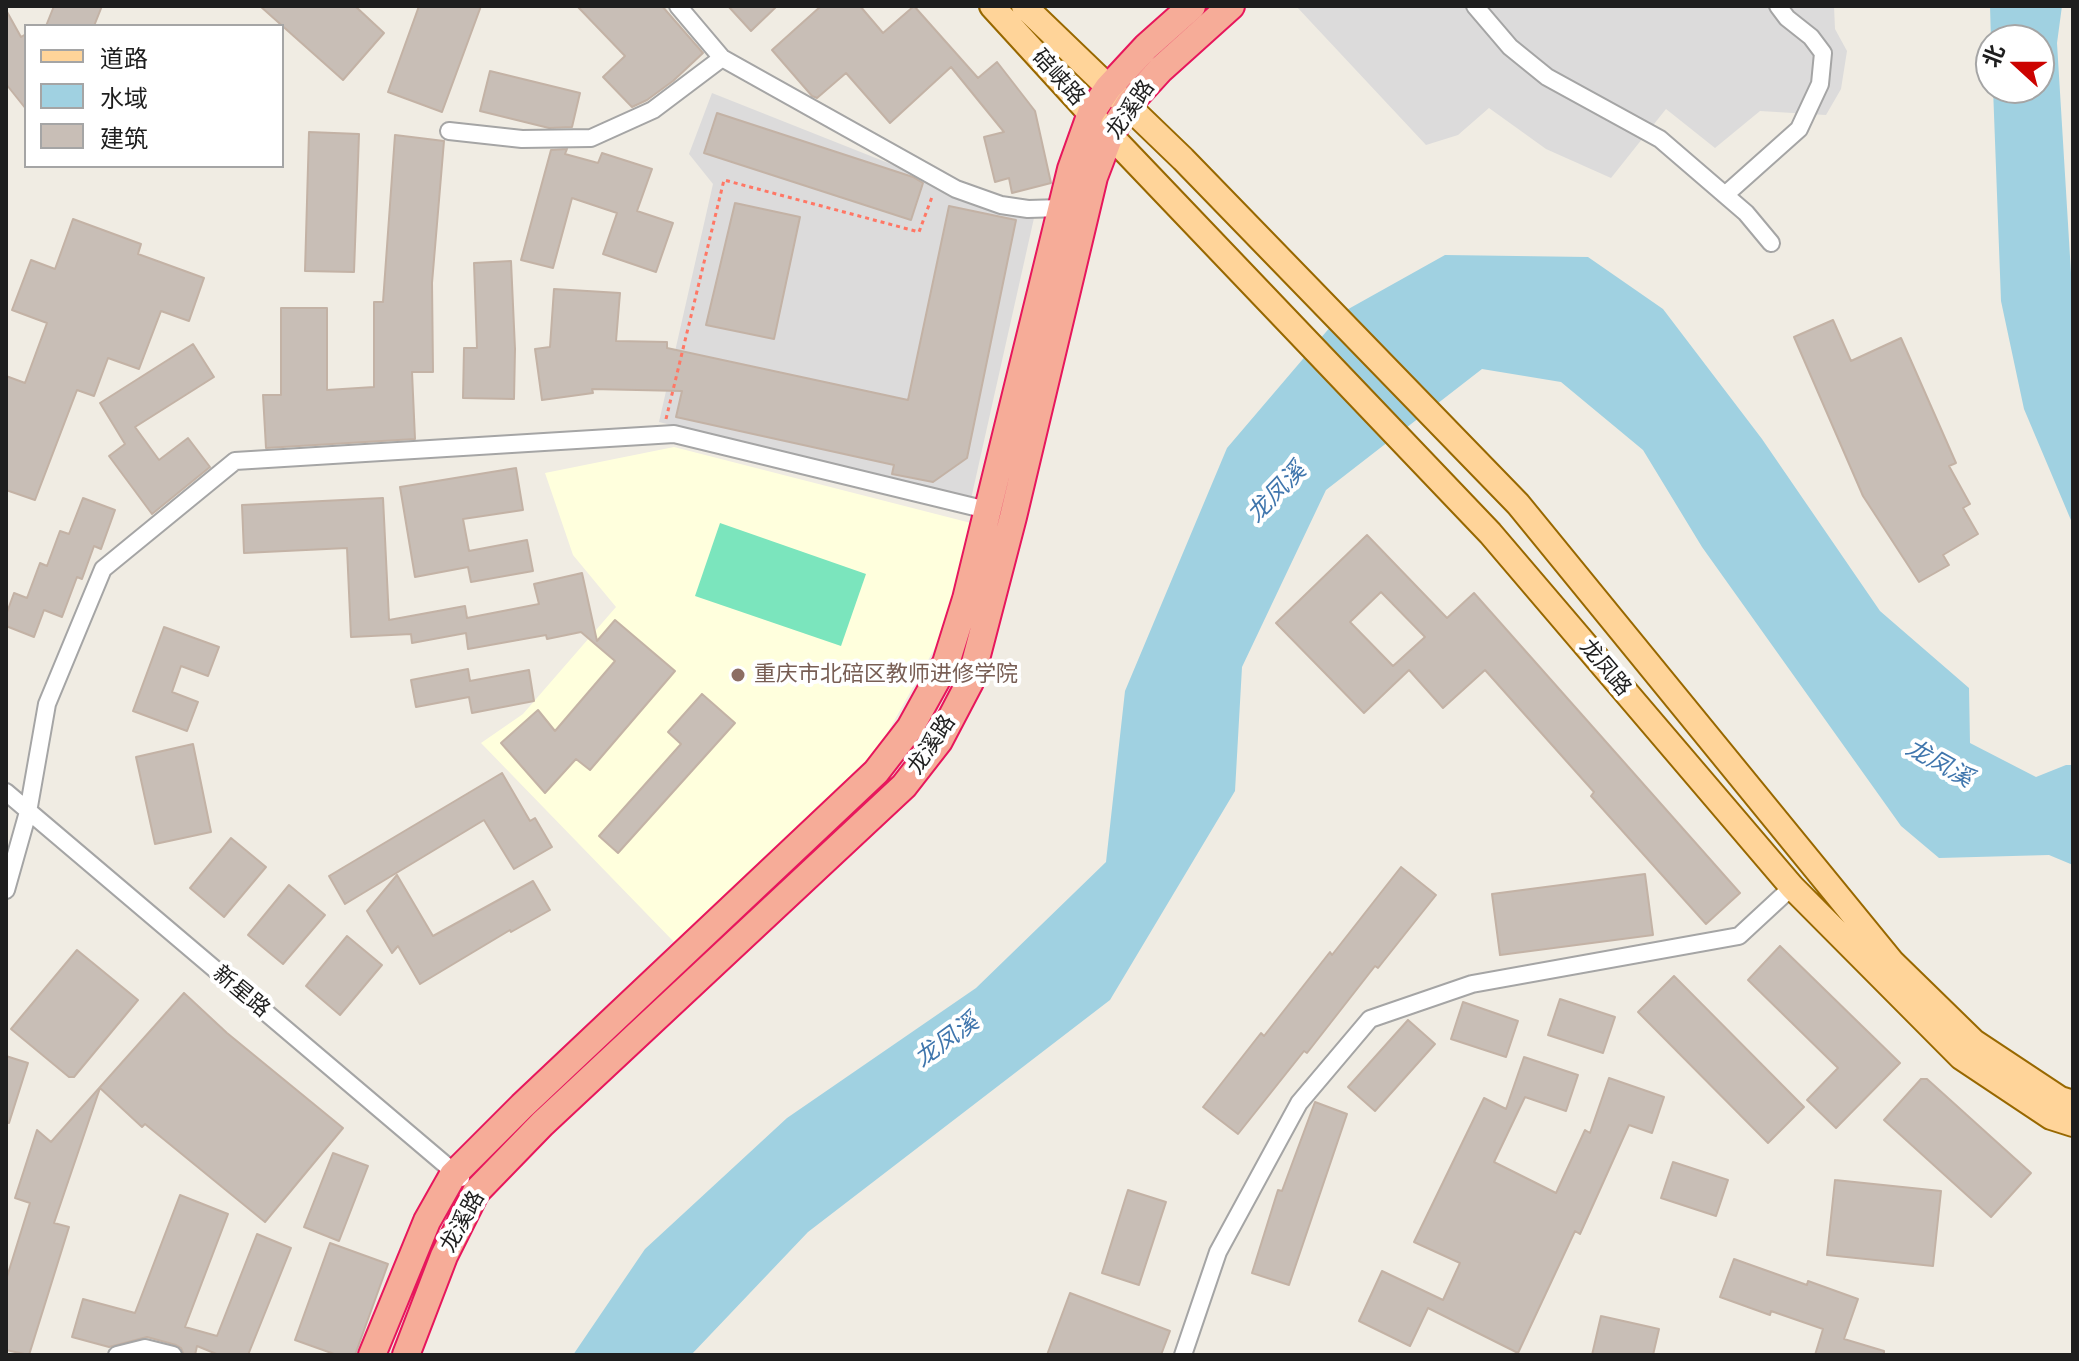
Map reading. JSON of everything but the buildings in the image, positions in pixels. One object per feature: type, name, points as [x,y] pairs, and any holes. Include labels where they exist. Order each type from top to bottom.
[{"type":"highway","name":"龙溪路","points":[[406,1355],[444,1256],[476,1192],[542,1124],[904,786],[939,741],[970,682],[1013,517],[1094,177],[1110,135],[1119,96],[1146,47],[1192,6]]},
{"type":"highway","name":"龙溪路","points":[[372,1355],[427,1221],[456,1173],[522,1106],[876,772],[910,728],[946,663],[966,599],[1071,169],[1091,113],[1161,69],[1231,6]]},
{"type":"main road","name":"碚峡路","points":[[992,6],[1157,185]]},
{"type":"main road","name":"碚峡路","points":[[1024,6],[1183,159]]},
{"type":"main road","name":"龙凤路","points":[[1183,159],[1518,504],[1892,962],[1974,1042],[2060,1099],[2073,1103]]},
{"type":"main road","name":"龙凤路","points":[[1157,185],[1490,533],[1792,887],[1961,1057],[2051,1117],[2073,1124]]},
{"type":"street","points":[[678,6],[722,58],[956,189],[1001,205],[1028,209],[1061,208]]},
{"type":"street","points":[[1475,6],[1510,47],[1547,77],[1660,139],[1746,213],[1771,243]]},
{"type":"street","points":[[1725,195],[1799,129],[1820,84],[1823,53],[1778,6]]},
{"type":"street","points":[[449,131],[522,139],[591,138],[653,110],[722,58]]},
{"type":"street","points":[[6,890],[28,812],[47,704],[103,569],[235,461],[674,434],[987,510]]},
{"type":"street","name":"新星路","points":[[6,792],[476,1192]]},
{"type":"street","points":[[1183,1355],[1218,1252],[1299,1103],[1370,1019],[1472,984],[1739,936],[1792,887]]},
{"type":"street","points":[[117,1355],[145,1348],[173,1355]]},
{"type":"path","points":[[663,435],[724,180],[919,232],[938,179]]},
{"type":"shaded area","points":[[1296,6],[1834,6],[1835,29],[1847,51],[1841,89],[1826,115],[1760,111],[1715,148],[1666,109],[1611,178],[1546,149],[1489,108],[1458,135],[1426,145]]},
{"type":"shaded area","points":[[712,93],[921,176],[984,205],[1034,218],[971,499],[659,422],[713,184],[689,154]]},
{"type":"shaded area","name":"重庆市北碚区教师进修学院","points":[[674,447],[971,523],[941,637],[879,748],[675,943],[481,743],[523,714],[616,607],[573,555],[545,473]]},
{"type":"green space","points":[[720,523],[866,574],[841,646],[695,596]]},
{"type":"water","points":[[1990,6],[2062,6],[2057,43],[2073,306],[2073,525],[2024,409],[2001,301],[1994,104],[2055,104],[2055,24],[1991,24]]},
{"type":"water","name":"龙凤溪","points":[[1445,255],[1588,257],[1663,309],[1762,439],[1880,611],[1969,688],[1970,743],[2036,777],[2073,765],[2073,865],[2049,855],[1939,858],[1901,826],[1702,547],[1643,450],[1561,382],[1482,369],[1326,490],[1242,667],[1235,791],[1110,1000],[808,1232],[691,1355],[573,1355],[645,1249],[787,1118],[976,988],[1106,862],[1125,691],[1227,448],[1343,312]]},
{"type":"place","name":"重庆市北碚区教师进修学院","points":[[738,675]]}]
